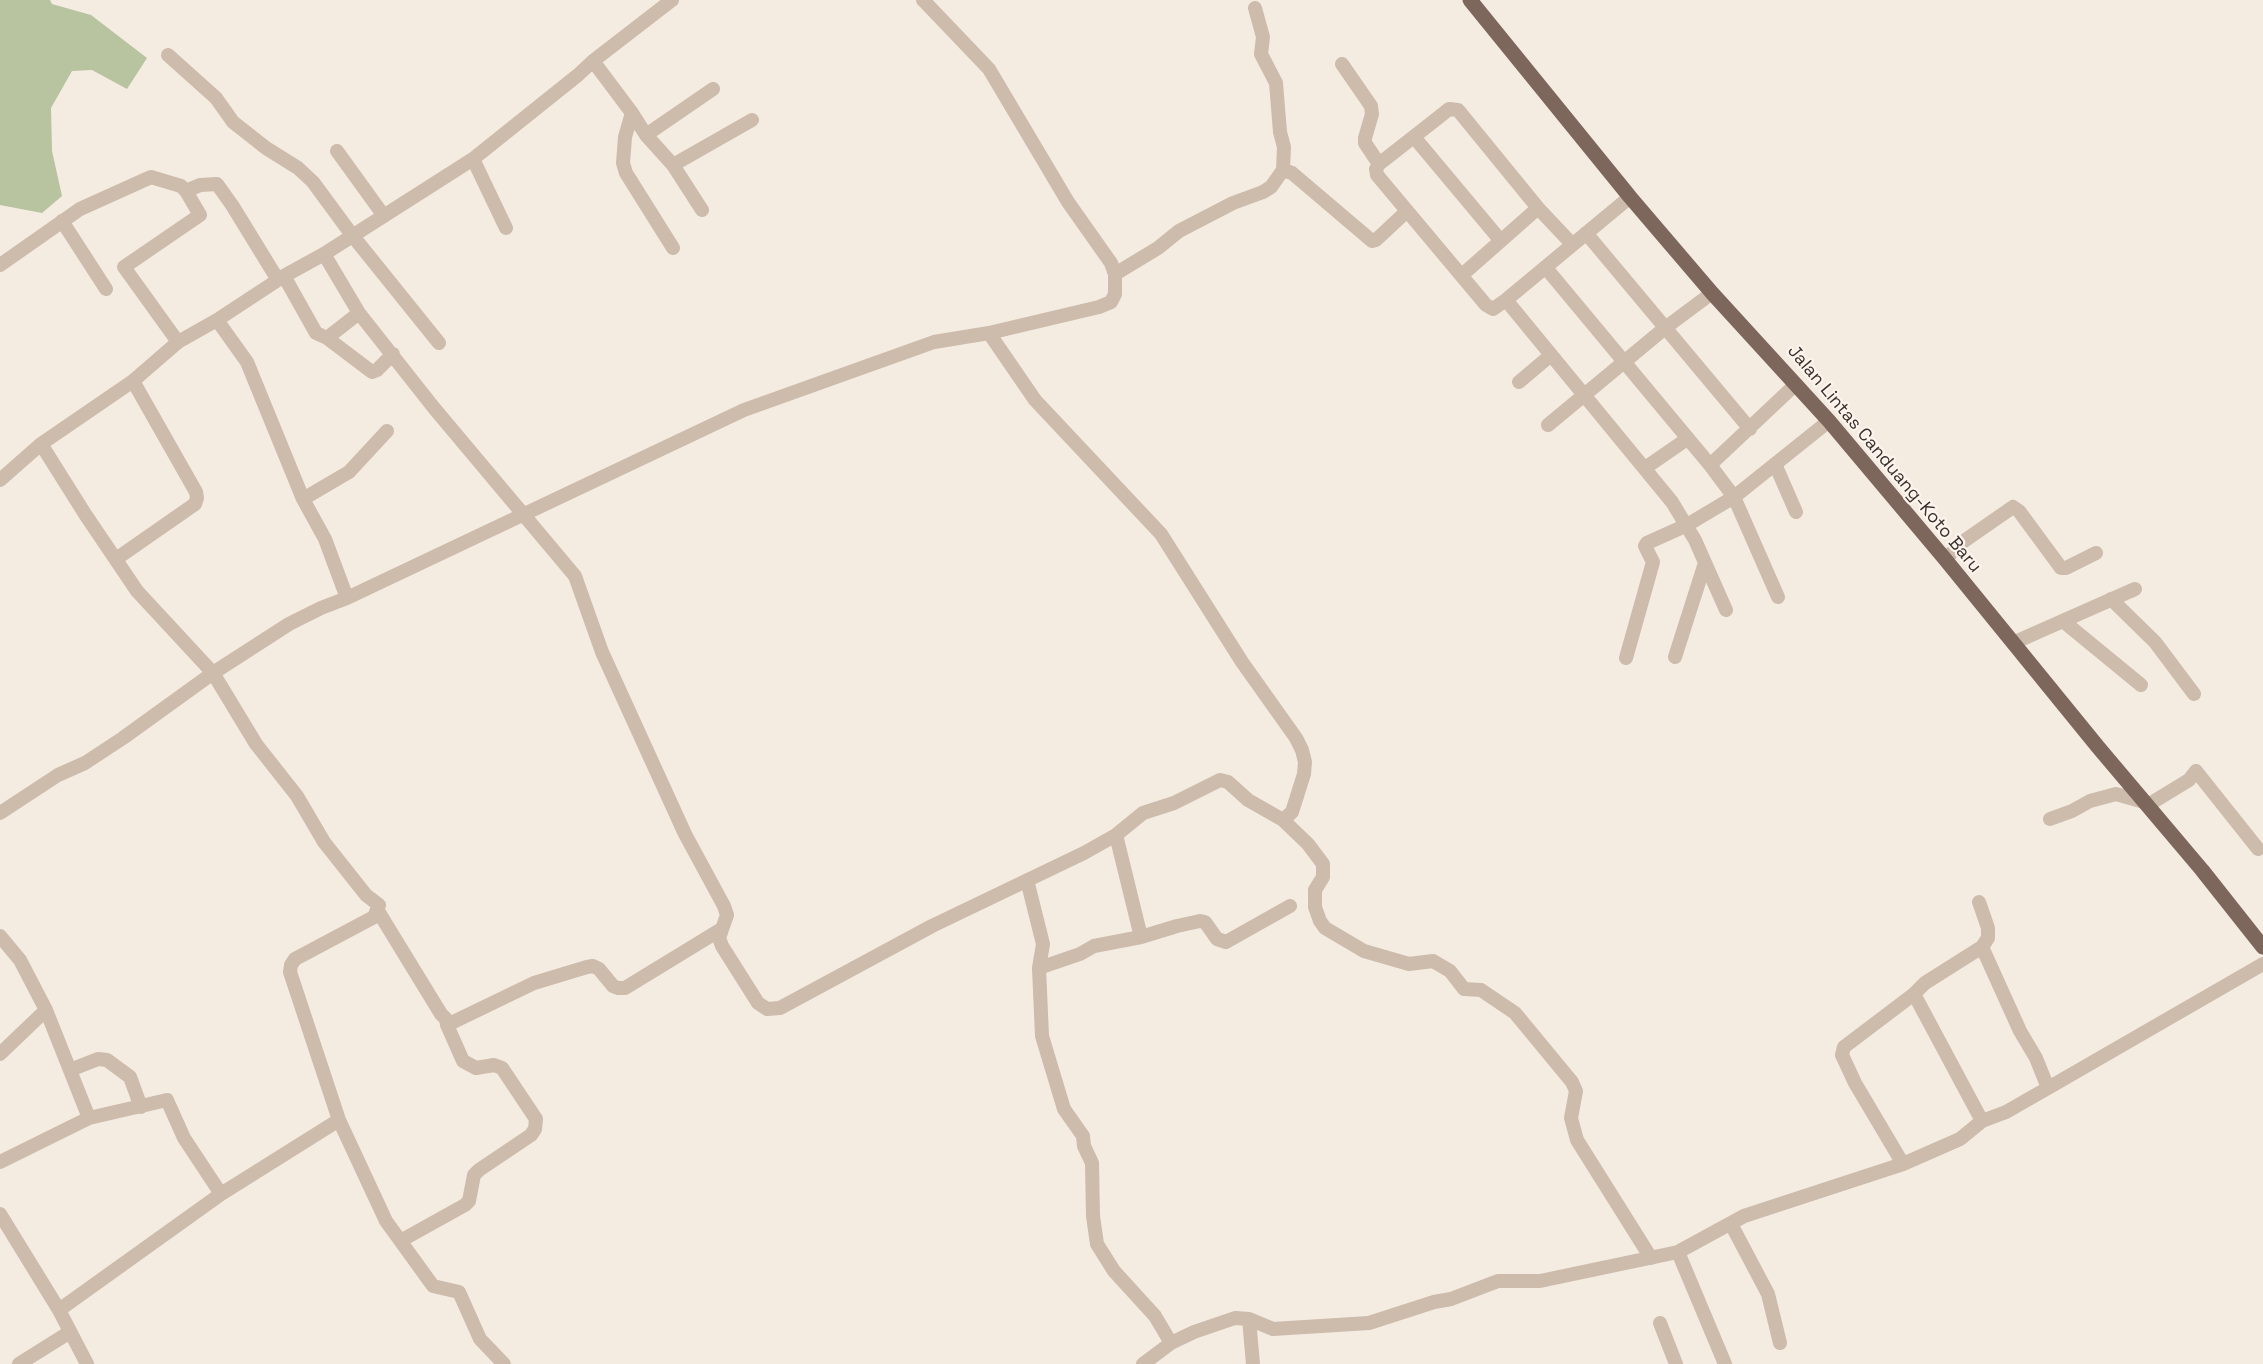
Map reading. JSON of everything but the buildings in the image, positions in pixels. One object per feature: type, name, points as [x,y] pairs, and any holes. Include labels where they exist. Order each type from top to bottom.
[{"type":"main road","name":"Jalan Lintas Canduang-Koto Baru","points":[[1470,0],[1630,197],[1712,293],[1829,421],[1945,559],[2262,944]]},
{"type":"street","points":[[0,480],[41,444],[133,381],[177,342],[324,254],[473,159],[672,0]]},
{"type":"street","points":[[0,813],[58,775],[85,763],[213,673],[289,624],[744,410],[934,342],[989,333],[1099,308],[1112,302],[1115,294],[1115,274],[1111,263],[1068,202],[989,69],[922,0]]},
{"type":"street","points":[[1115,274],[1158,248],[1179,231],[1233,202],[1263,192],[1270,187],[1283,170],[1284,147],[1280,132],[1276,83],[1261,54],[1263,37],[1255,8]]},
{"type":"street","points":[[168,55],[216,98],[233,122],[266,148],[298,168],[313,182],[352,235],[439,342]]},
{"type":"street","points":[[593,61],[633,113],[646,135],[673,165],[702,210]]},
{"type":"street","points":[[1342,64],[1371,106],[1372,114],[1365,143],[1379,164]]},
{"type":"street","points":[[646,135],[713,89]]},
{"type":"street","points":[[1572,244],[1538,208],[1458,110],[1449,109],[1379,164],[1376,169],[1377,175],[1488,308],[1496,309],[1630,197]]},
{"type":"street","points":[[633,113],[623,151],[626,173],[673,248]]},
{"type":"street","points":[[673,165],[752,120]]},
{"type":"street","points":[[1414,137],[1501,241]]},
{"type":"street","points":[[337,152],[384,216]]},
{"type":"street","points":[[473,159],[506,228]]},
{"type":"street","points":[[1283,170],[1293,173],[1372,241],[1376,240],[1407,211]]},
{"type":"street","points":[[0,265],[80,209],[151,177],[182,186],[200,215],[124,267],[177,342]]},
{"type":"street","points":[[186,191],[200,185],[217,184],[316,333],[327,338],[372,372],[393,354]]},
{"type":"street","points":[[1462,275],[1538,208]]},
{"type":"street","points":[[62,221],[106,289]]},
{"type":"street","points":[[1586,233],[1750,429]]},
{"type":"street","points":[[324,254],[359,313],[434,408],[575,576],[602,652],[685,834],[724,906],[727,915],[718,938],[758,1003],[767,1009],[780,1008],[932,926],[1084,853],[1116,835],[1143,813],[1174,803],[1220,780],[1228,782],[1248,800],[1283,819],[1308,844],[1323,864],[1323,877],[1315,890],[1315,907],[1325,928],[1364,951],[1409,964],[1434,961],[1450,971],[1464,989],[1481,990],[1515,1013],[1572,1082],[1576,1091],[1571,1118],[1576,1140],[1651,1258]]},
{"type":"street","points":[[1546,268],[1734,497],[1778,597]]},
{"type":"street","points":[[1548,425],[1665,328],[1712,293]]},
{"type":"street","points":[[1506,300],[1646,468],[1687,525],[1726,610]]},
{"type":"street","points":[[327,338],[359,313]]},
{"type":"street","points":[[217,320],[247,362],[303,499],[325,539],[347,598]]},
{"type":"street","points":[[989,333],[1035,400],[1161,534],[1242,662],[1296,738],[1305,762],[1304,774],[1292,812],[1283,819]]},
{"type":"street","points":[[1519,382],[1551,355]]},
{"type":"street","points":[[116,559],[195,504],[197,498],[196,492],[133,381]]},
{"type":"street","points":[[1710,465],[1796,384]]},
{"type":"street","points":[[1626,658],[1653,562],[1645,546],[1647,543],[1687,525],[1734,497],[1829,421]]},
{"type":"street","points":[[303,499],[350,472],[387,431]]},
{"type":"street","points":[[1646,468],[1687,439]]},
{"type":"street","points":[[41,444],[137,591],[213,673],[256,744],[297,796],[324,842],[366,895],[379,905],[375,917],[295,959],[291,965],[294,982],[339,1120],[386,1221],[434,1286],[459,1292],[480,1339],[504,1364]]},
{"type":"street","points":[[1775,464],[1796,512]]},
{"type":"street","points":[[1945,559],[1972,534],[2013,507],[2019,511],[2061,568],[2066,568],[2096,553]]},
{"type":"street","points":[[1676,657],[1705,563]]},
{"type":"street","points":[[2013,643],[2135,589]]},
{"type":"street","points":[[2111,599],[2156,642],[2194,694]]},
{"type":"street","points":[[2063,621],[2141,685]]},
{"type":"street","points":[[2050,819],[2090,801],[2116,794],[2146,803],[2189,780],[2196,771],[2258,849]]},
{"type":"street","points":[[1116,835],[1140,937]]},
{"type":"street","points":[[1027,880],[1043,944],[1039,968],[1042,1036],[1065,1109],[1083,1136],[1084,1146],[1092,1163],[1093,1216],[1097,1244],[1114,1271],[1155,1316],[1171,1344]]},
{"type":"street","points":[[1902,1164],[1842,1055],[1845,1047],[1925,983],[1982,947],[1988,938],[1988,928],[1979,902]]},
{"type":"street","points":[[1039,968],[1080,954],[1094,946],[1200,921],[1205,922],[1217,939],[1226,942],[1290,906]]},
{"type":"street","points":[[378,911],[446,1019],[463,1061],[476,1068],[494,1065],[502,1068],[536,1119],[535,1129],[531,1135],[474,1175],[469,1201],[465,1205],[402,1240]]},
{"type":"street","points":[[447,1025],[534,983],[587,967],[593,966],[599,969],[613,986],[625,987],[720,930]]},
{"type":"street","points":[[0,936],[20,960],[46,1010],[89,1118]]},
{"type":"street","points":[[1982,947],[2011,1011],[2036,1058],[2048,1088]]},
{"type":"street","points":[[1143,1364],[1171,1344],[1228,1320],[1241,1317],[1273,1329],[1369,1323],[1434,1302],[1451,1299],[1498,1281],[1540,1281],[1678,1252],[1744,1216],[1902,1164],[1960,1139],[1982,1121],[2006,1112],[2263,964]]},
{"type":"street","points":[[1914,994],[1982,1121]]},
{"type":"street","points":[[0,1054],[46,1010]]},
{"type":"street","points":[[70,1070],[98,1059],[107,1060],[130,1077],[141,1107]]},
{"type":"street","points":[[0,1162],[89,1118],[167,1100],[184,1138],[221,1194]]},
{"type":"street","points":[[59,1310],[221,1194],[339,1120]]},
{"type":"street","points":[[0,1214],[59,1310],[87,1364]]},
{"type":"street","points":[[1731,1224],[1768,1294],[1780,1343]]},
{"type":"street","points":[[1678,1252],[1725,1364]]},
{"type":"street","points":[[1249,1319],[1253,1364]]},
{"type":"street","points":[[1660,1323],[1676,1364]]},
{"type":"street","points":[[19,1364],[70,1332]]},
{"type":"green space","points":[[0,0],[50,0],[52,4],[91,15],[147,58],[127,89],[92,70],[72,71],[51,108],[52,151],[62,196],[42,213],[0,205]]}]
